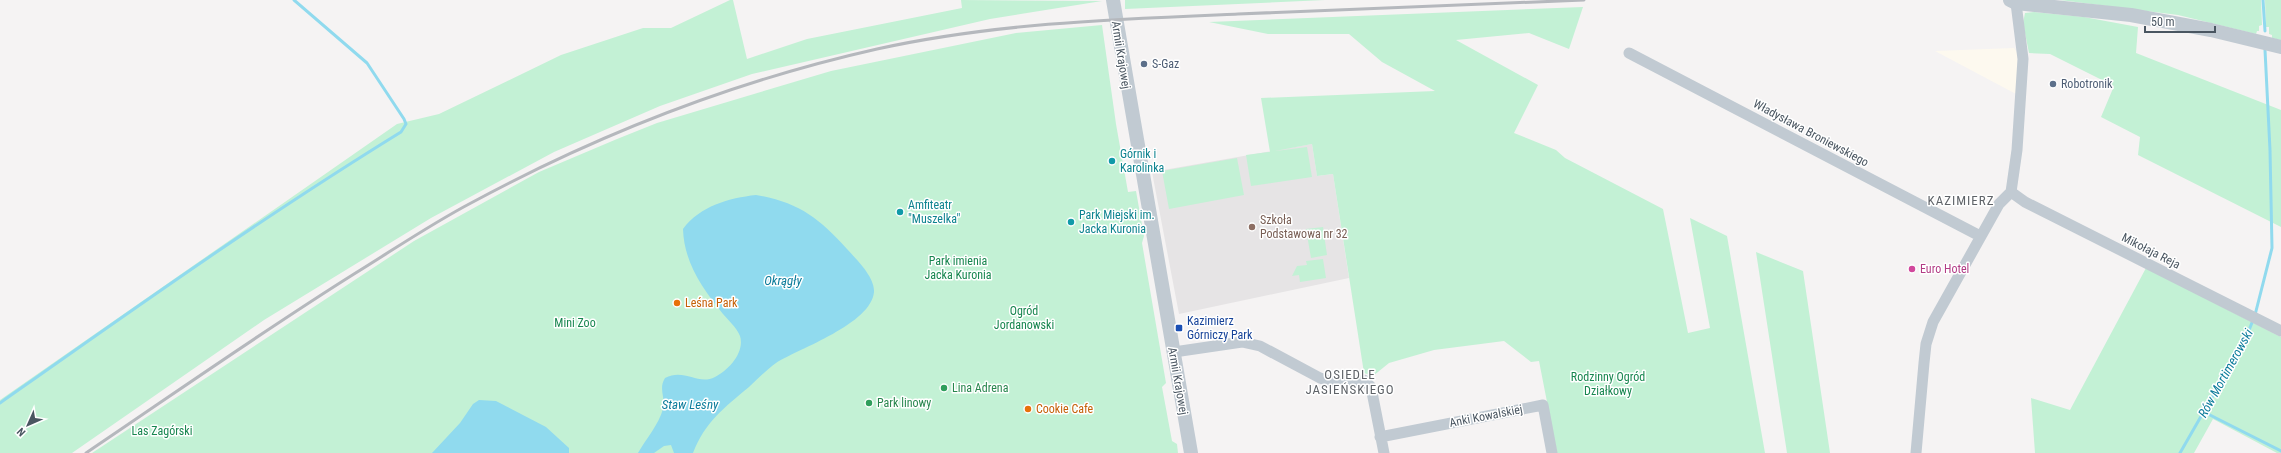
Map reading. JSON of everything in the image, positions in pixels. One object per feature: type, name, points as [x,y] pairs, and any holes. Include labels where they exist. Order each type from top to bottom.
[{"type":"street","name":"Armii Krajowej","points":[[1113,0],[1131,115],[1191,453]]},
{"type":"street","points":[[1916,453],[1926,344],[1933,322],[1999,204],[2011,192],[2017,150],[2023,59],[2013,1],[2131,15],[2211,30],[2281,47]]},
{"type":"street","name":"Władysława Broniewskiego","points":[[1629,53],[1980,236]]},
{"type":"street","name":"Mikołaja Reja","points":[[2011,192],[2025,202],[2281,331]]},
{"type":"street","points":[[1174,352],[1242,342],[1251,343],[1260,346],[1320,378],[1332,382],[1364,380],[1371,387],[1384,453]]},
{"type":"street","name":"Anki Kowalskiej","points":[[1380,437],[1543,405],[1552,453]]},
{"type":"shaded area","points":[[2014,48],[2018,54],[2016,94],[1935,51]]},
{"type":"shaded area","name":"Szkoła Podstawowa nr 32","points":[[1312,144],[1317,176],[1333,174],[1349,278],[1179,314],[1152,172]]},
{"type":"green space","points":[[730,0],[733,0],[747,59],[807,39],[962,8],[961,0],[1102,1],[990,19],[752,74],[660,106],[554,152],[431,218],[264,320],[72,453],[0,453],[0,400],[397,124],[439,114],[561,55],[643,28],[671,28]]},
{"type":"green space","points":[[1125,0],[1325,0],[1125,9]]},
{"type":"green space","points":[[2060,0],[2261,0],[2262,25],[2259,26],[2259,31],[2257,31],[2256,34],[2178,15]]},
{"type":"green space","points":[[2265,0],[2281,0],[2281,40],[2272,38],[2272,35],[2269,34],[2269,27],[2266,27]]},
{"type":"green space","name":"Rodzinny Ogród Działkowy","points":[[1583,7],[1569,49],[1529,33],[1456,40],[1538,85],[1514,133],[1556,150],[1565,158],[1663,209],[1688,333],[1710,328],[1690,218],[1727,236],[1765,453],[1557,453],[1539,361],[1531,362],[1504,341],[1434,350],[1389,363],[1373,376],[1364,373],[1333,174],[1317,176],[1312,144],[1270,152],[1261,98],[1435,91],[1382,62],[1349,34],[1268,34],[1209,22]]},
{"type":"green space","points":[[2034,12],[2084,17],[2138,27],[2136,53],[2281,110],[2281,227],[2138,155],[2140,137],[2101,117],[2114,86],[2050,54],[2029,53],[2023,23],[2025,13]]},
{"type":"green space","name":"Park imienia Jacka Kuronia","points":[[1102,25],[1116,124],[1128,192],[1136,191],[1144,236],[1142,243],[1166,383],[1162,387],[1172,441],[1177,444],[1178,453],[92,453],[414,241],[539,172],[657,123],[831,71],[1016,33]]},
{"type":"green space","points":[[1307,147],[1312,177],[1251,186],[1246,155]]},
{"type":"green space","points":[[1237,158],[1244,195],[1169,209],[1162,171]]},
{"type":"green space","points":[[1323,227],[1327,255],[1311,258],[1306,229]]},
{"type":"green space","points":[[1756,252],[1803,271],[1830,453],[1787,453]]},
{"type":"green space","points":[[1323,259],[1326,278],[1300,282],[1299,275],[1292,276],[1297,266],[1307,265],[1306,261]]},
{"type":"green space","points":[[2146,268],[2281,337],[2281,453],[2277,453],[2213,419],[2194,453],[2035,453],[2031,398],[2070,410]]},
{"type":"water","name":"Okrągły","points":[[756,195],[771,198],[796,207],[807,213],[827,228],[868,274],[874,292],[870,304],[848,325],[776,363],[716,416],[703,433],[693,453],[674,453],[671,445],[664,446],[654,453],[638,453],[661,415],[664,405],[662,386],[665,378],[672,375],[703,380],[715,377],[726,370],[735,360],[740,348],[741,342],[739,333],[708,295],[696,275],[687,253],[683,229],[698,214],[716,204],[736,198]]},
{"type":"water","points":[[479,400],[496,401],[546,427],[569,448],[569,453],[432,453],[460,423],[473,404]]},
{"type":"waterway","points":[[0,403],[248,231],[401,132],[406,124],[404,119],[367,63],[294,0]]},
{"type":"waterway","name":"Rów Mortimerowski","points":[[2263,0],[2265,31]]},
{"type":"waterway","name":"Rów Mortimerowski","points":[[2255,315],[2272,248],[2270,150],[2265,50]]},
{"type":"waterway","name":"Rów Mortimerowski","points":[[2180,453],[2246,338],[2253,320]]},
{"type":"waterway","points":[[2204,412],[2281,451]]},
{"type":"railway","points":[[86,453],[286,318],[412,237],[456,211],[568,154],[618,132],[669,112],[772,77],[877,49],[921,40],[1011,28],[1102,20],[1584,0]]},
{"type":"place","name":"S-Gaz","points":[[1144,64]]},
{"type":"place","name":"Robotronik","points":[[2053,84]]},
{"type":"place","name":"Górnik i Karolinka","points":[[1112,161]]},
{"type":"place","name":"Amfiteatr \"Muszelka\"","points":[[900,212]]},
{"type":"place","name":"Park Miejski im. Jacka Kuronia","points":[[1071,222]]},
{"type":"place","name":"Szkoła Podstawowa nr 32","points":[[1252,227]]},
{"type":"place","name":"Euro Hotel","points":[[1912,269]]},
{"type":"place","name":"Leśna Park","points":[[677,303]]},
{"type":"place","name":"Kazimierz Górniczy Park","points":[[1179,328]]},
{"type":"place","name":"Lina Adrena","points":[[944,388]]},
{"type":"place","name":"Park linowy","points":[[869,403]]},
{"type":"place","name":"Cookie Cafe","points":[[1028,409]]},
{"type":"district","name":"KAZIMIERZ","points":[[1961,200]]},
{"type":"district","name":"OSIEDLE JASIEŃSKIEGO","points":[[1350,382]]},
{"type":"park label","name":"Ogród Jordanowski","points":[[1024,318]]},
{"type":"park label","name":"Mini Zoo","points":[[575,323]]},
{"type":"park label","name":"Las Zagórski","points":[[162,431]]},
{"type":"water label","name":"Staw Leśny","points":[[690,404]]}]
